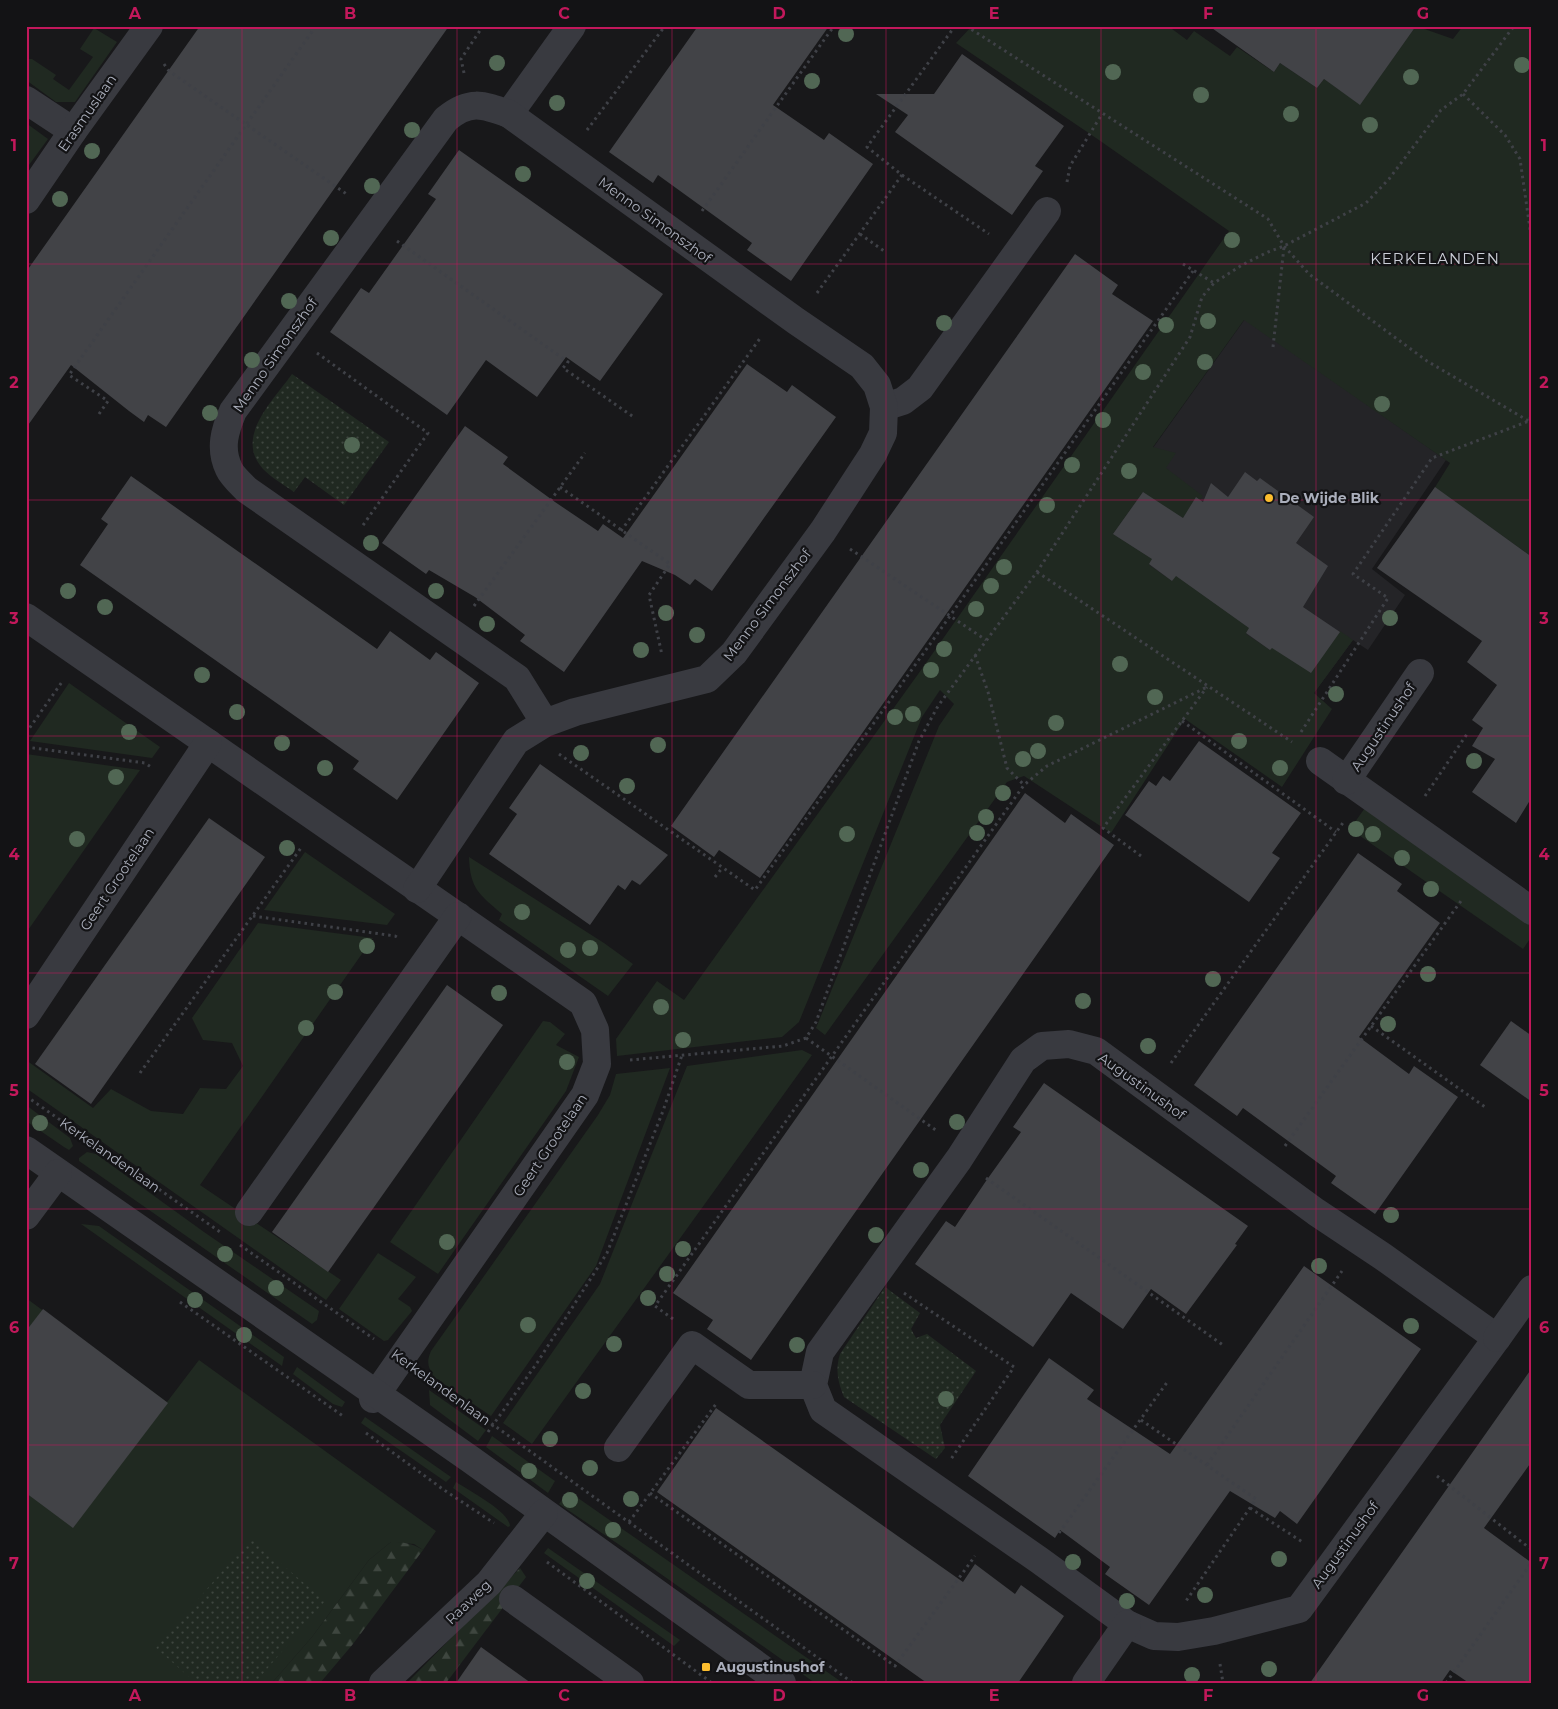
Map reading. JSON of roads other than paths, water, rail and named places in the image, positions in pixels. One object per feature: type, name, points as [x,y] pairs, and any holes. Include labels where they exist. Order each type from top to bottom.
[{"type":"street","points":[[509,114],[572,26]]},
{"type":"street","name":"Erasmuslaan","points":[[26,200],[145,28]]},
{"type":"street","points":[[26,100],[73,131]]},
{"type":"street","name":"Menno Simonszhof","points":[[417,889],[516,741],[545,723],[575,712],[707,679],[734,653],[822,531],[873,454],[883,433],[884,407],[877,385],[862,366],[788,316],[509,114],[488,106],[471,105],[457,110],[446,119],[233,411],[224,431],[224,452],[229,470],[247,490],[517,678],[545,723]]},
{"type":"street","points":[[884,407],[903,401],[920,388],[1047,211]]},
{"type":"street","name":"Geert Grootelaan","points":[[26,618],[583,1003],[595,1030],[597,1064],[586,1095],[374,1396]]},
{"type":"street","name":"Augustinushof","points":[[1355,787],[1420,672]]},
{"type":"street","name":"Geert Grootelaan","points":[[26,1015],[208,743]]},
{"type":"street","name":"Augustinushof","points":[[1320,761],[1532,911]]},
{"type":"street","points":[[249,1212],[458,916]]},
{"type":"street","name":"Augustinushof","points":[[1497,1338],[1265,1175],[1096,1052],[1069,1044],[1042,1046],[1023,1060],[961,1154],[820,1352],[813,1385],[822,1410],[1040,1560],[1127,1624],[1154,1636],[1178,1637],[1214,1631],[1299,1608],[1497,1338],[1532,1289]]},
{"type":"street","points":[[26,1150],[374,1396],[544,1513],[782,1683]]},
{"type":"street","points":[[26,1216],[58,1173]]},
{"type":"street","points":[[618,1448],[692,1345],[749,1385],[813,1385]]},
{"type":"street","name":"Raaweg","points":[[383,1683],[489,1583],[544,1513]]},
{"type":"street","points":[[513,1599],[630,1683]]},
{"type":"street","points":[[1086,1683],[1127,1624]]},
{"type":"place","name":"De Wijde Blik","points":[[1269,498]]},
{"type":"place","name":"Augustinushof","points":[[706,1667]]},
{"type":"district","name":"KERKELANDEN","points":[[1435,258]]}]
